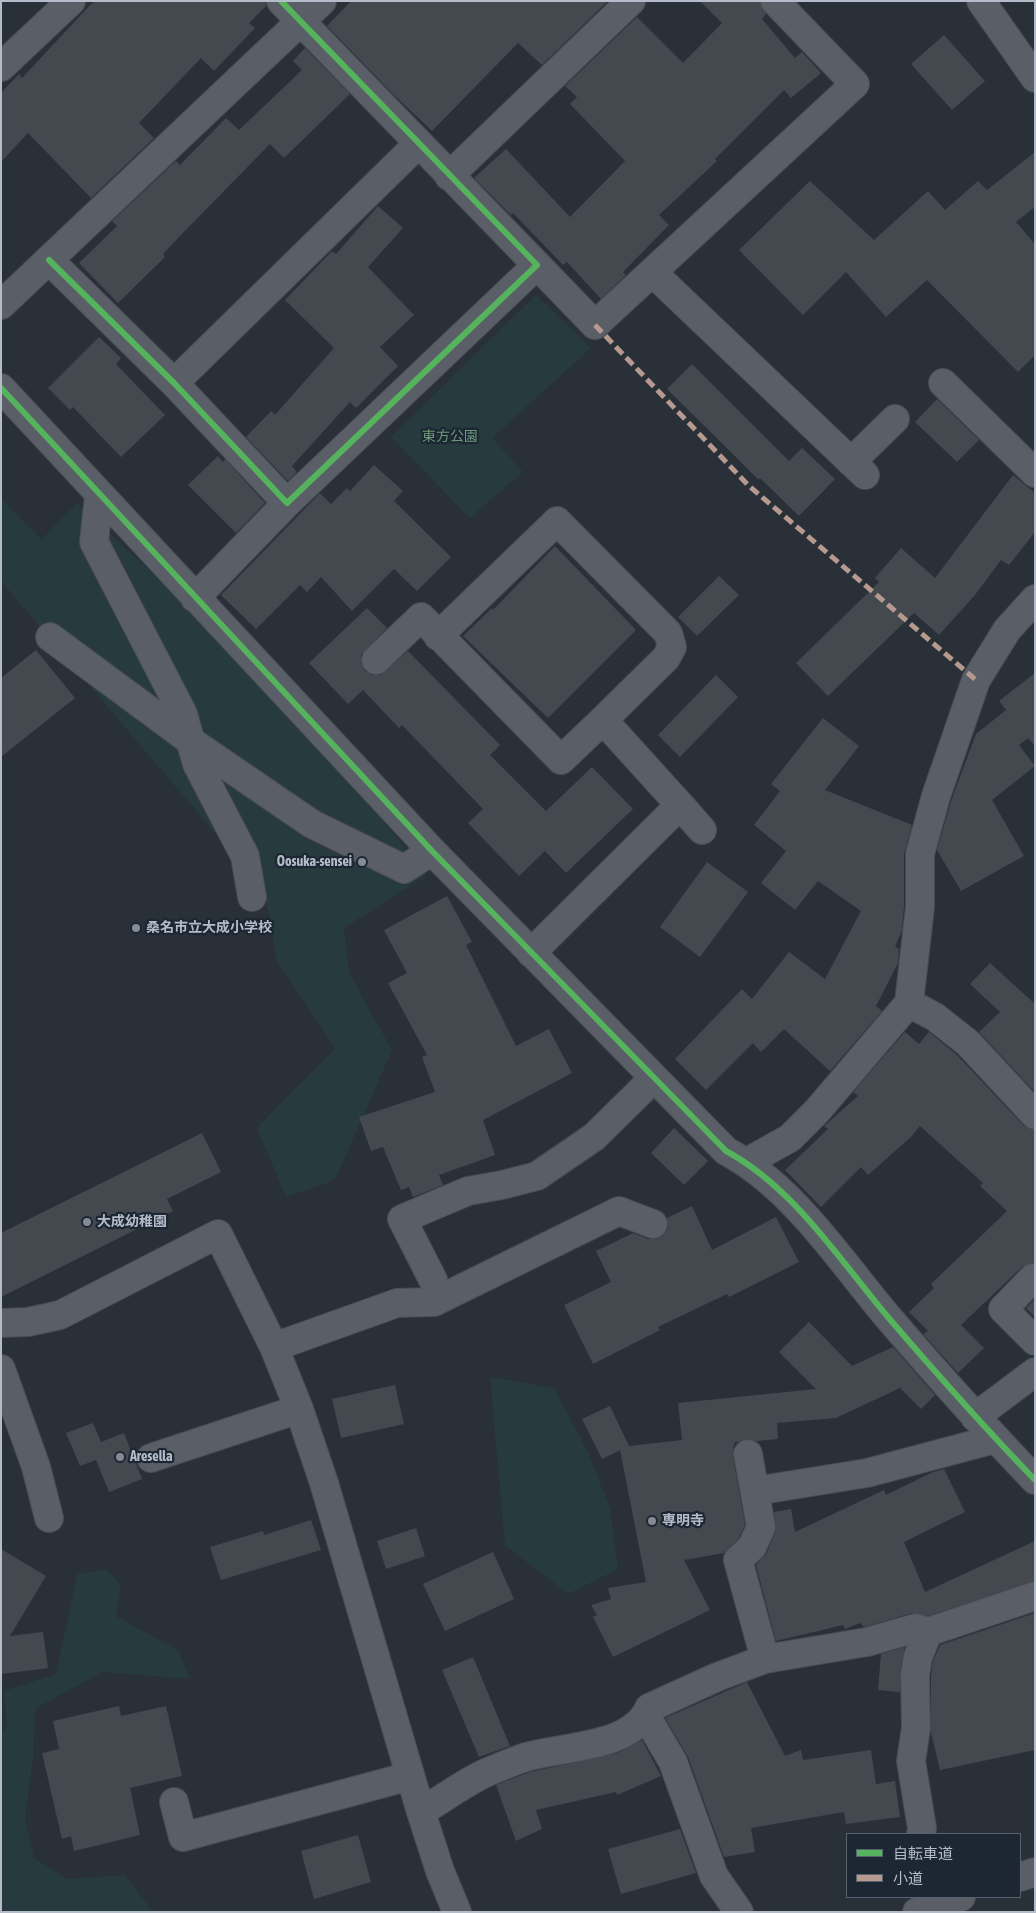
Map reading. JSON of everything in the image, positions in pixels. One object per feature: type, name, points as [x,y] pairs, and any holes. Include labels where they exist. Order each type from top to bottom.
[{"type":"street","points":[[1,67],[71,1]]},
{"type":"street","points":[[282,1],[418,144],[595,325],[855,84],[775,1]]},
{"type":"street","points":[[1,304],[322,1]]},
{"type":"street","points":[[449,176],[631,1]]},
{"type":"street","points":[[981,1],[1035,78]]},
{"type":"street","points":[[174,383],[418,144]]},
{"type":"street","points":[[49,260],[174,383],[286,503]]},
{"type":"street","points":[[195,598],[286,503],[537,265]]},
{"type":"street","points":[[653,273],[858,468],[895,419]]},
{"type":"street","points":[[943,383],[1035,474]]},
{"type":"street","points":[[1,388],[99,496],[432,851],[726,1151],[747,1162],[786,1194],[889,1318],[995,1439],[1035,1480]]},
{"type":"street","points":[[99,496],[94,542],[183,714],[197,764],[245,856],[252,897]]},
{"type":"street","points":[[376,660],[420,617],[438,636],[561,760],[666,658],[672,647],[668,633],[557,521],[438,636]]},
{"type":"street","points":[[747,1162],[790,1138],[817,1111],[909,1003],[920,907],[920,854],[936,796],[976,680],[1007,630],[1035,599]]},
{"type":"street","points":[[50,637],[192,742],[312,824],[404,869],[432,851]]},
{"type":"street","points":[[602,720],[702,830]]},
{"type":"street","points":[[531,952],[680,805]]},
{"type":"street","points":[[909,1003],[935,1017],[968,1043],[1035,1115]]},
{"type":"street","points":[[434,1291],[402,1219],[468,1191],[538,1176],[594,1137],[654,1078]]},
{"type":"street","points":[[274,1347],[434,1291],[619,1211],[653,1224]]},
{"type":"street","points":[[1,1323],[28,1322],[60,1314],[218,1234],[274,1347],[299,1409],[324,1484],[421,1812],[440,1871],[457,1912]]},
{"type":"street","points":[[1033,1278],[1003,1309],[1035,1341]]},
{"type":"street","points":[[1,1369],[36,1467],[50,1518]]},
{"type":"street","points":[[975,1416],[1035,1372]]},
{"type":"street","points":[[151,1458],[299,1409]]},
{"type":"street","points":[[755,1491],[868,1473],[995,1439]]},
{"type":"street","points":[[748,1454],[761,1527],[752,1547],[738,1560],[765,1659]]},
{"type":"street","points":[[421,1812],[488,1772],[527,1757],[596,1743],[634,1728],[646,1716],[649,1708],[717,1677],[765,1659],[826,1647],[867,1642],[916,1628],[928,1632],[1035,1596]]},
{"type":"street","points":[[920,1833],[922,1828],[911,1761],[916,1728],[916,1666],[928,1632]]},
{"type":"street","points":[[646,1716],[673,1762],[714,1876],[739,1912]]},
{"type":"street","points":[[174,1802],[183,1837],[410,1776]]},
{"type":"street","points":[[1021,1877],[1035,1872]]},
{"type":"street","points":[[898,1912],[904,1898]]},
{"type":"street","points":[[917,1912],[958,1898]]},
{"type":"green space","name":"東方公園","points":[[536,295],[591,348],[492,438],[523,472],[470,518],[391,437]]},
{"type":"green space","points":[[1,499],[42,539],[77,503],[167,587],[336,762],[427,875],[344,928],[349,973],[392,1050],[335,1180],[286,1197],[257,1128],[335,1048],[277,961],[264,891],[1,581]]},
{"type":"green space","points":[[490,1377],[554,1388],[586,1448],[610,1508],[618,1569],[568,1594],[505,1545]]},
{"type":"green space","points":[[106,1569],[121,1585],[116,1616],[179,1651],[190,1679],[102,1672],[35,1709],[33,1759],[25,1818],[34,1858],[67,1879],[125,1875],[153,1912],[7,1912],[1,1907],[1,1731],[7,1728],[4,1691],[56,1674],[77,1574]]},
{"type":"building","points":[[94,1],[266,1],[266,6],[249,23],[255,28],[214,71],[201,58],[139,123],[154,138],[91,198],[28,133],[1,162],[1,93],[19,74],[22,78]]},
{"type":"building","points":[[351,1],[608,1],[542,65],[518,43],[432,131],[327,26]]},
{"type":"building","points":[[700,1],[760,1],[766,14],[762,19],[795,58],[802,52],[821,73],[791,98],[784,90],[715,159],[717,161],[659,215],[669,225],[623,272],[626,275],[601,299],[567,262],[563,265],[513,213],[511,215],[474,178],[506,149],[570,217],[625,161],[570,104],[577,97],[565,86],[637,17],[683,63],[722,23]]},
{"type":"building","points":[[944,35],[985,81],[952,110],[911,64]]},
{"type":"building","points":[[305,48],[350,94],[284,158],[270,144],[163,254],[165,257],[118,303],[79,263],[117,226],[112,221],[176,161],[180,165],[226,118],[239,130],[302,70],[293,61]]},
{"type":"building","points":[[1035,152],[1035,207],[1016,222],[1035,244],[1035,355],[1018,372],[927,280],[886,317],[846,272],[803,315],[739,250],[810,181],[874,240],[928,191],[945,210],[978,181],[987,190]]},
{"type":"building","points":[[378,206],[403,228],[368,267],[414,315],[380,347],[398,366],[356,408],[350,402],[292,466],[297,472],[288,481],[246,437],[271,411],[275,415],[334,348],[285,300],[332,251],[336,254]]},
{"type":"building","points":[[99,337],[121,358],[116,364],[165,415],[121,457],[73,407],[70,410],[48,388]]},
{"type":"building","points":[[692,364],[789,461],[802,448],[835,479],[799,516],[760,478],[759,480],[667,389]]},
{"type":"building","points":[[937,399],[979,440],[957,462],[915,422]]},
{"type":"building","points":[[218,456],[223,462],[225,459],[265,503],[236,533],[188,485]]},
{"type":"building","points":[[374,465],[403,491],[394,501],[451,557],[417,591],[394,569],[352,611],[321,577],[307,592],[300,585],[256,629],[221,595],[320,493],[331,504],[347,488],[350,491]]},
{"type":"building","points":[[1013,475],[1035,493],[1035,532],[1009,565],[1001,560],[975,595],[939,635],[914,613],[828,696],[796,663],[879,582],[875,578],[901,548],[935,578]]},
{"type":"building","points":[[555,546],[636,630],[548,718],[463,636],[492,608],[493,610]]},
{"type":"building","points":[[719,576],[739,595],[697,636],[678,617]]},
{"type":"building","points":[[367,608],[387,628],[361,655],[361,663],[364,670],[372,675],[380,675],[408,651],[500,745],[490,755],[546,811],[592,767],[633,809],[566,873],[545,851],[519,876],[468,823],[483,809],[402,725],[399,728],[363,690],[348,704],[309,663]]},
{"type":"building","points":[[36,650],[75,698],[1,757],[1,678]]},
{"type":"building","points":[[1035,673],[1035,746],[1028,738],[1019,745],[1035,766],[992,800],[1024,856],[961,891],[937,850],[951,801],[976,734],[1006,710],[999,701]]},
{"type":"building","points":[[716,675],[738,697],[680,757],[658,735]]},
{"type":"building","points":[[823,718],[859,746],[825,790],[912,825],[904,854],[902,930],[895,947],[899,949],[898,963],[876,1006],[882,1011],[830,1071],[784,1029],[761,1052],[753,1043],[706,1090],[675,1059],[742,989],[752,999],[789,952],[825,979],[861,911],[818,881],[795,910],[761,883],[786,851],[754,825],[780,791],[771,784]]},
{"type":"building","points":[[707,862],[748,892],[700,957],[660,927]]},
{"type":"building","points":[[447,896],[472,942],[466,945],[516,1046],[549,1029],[572,1073],[483,1120],[495,1155],[439,1175],[443,1185],[413,1197],[409,1187],[401,1190],[383,1147],[371,1151],[359,1117],[435,1092],[422,1057],[427,1055],[388,983],[407,973],[384,930]]},
{"type":"building","points":[[990,963],[1035,1004],[1035,1092],[979,1032],[1000,1012],[970,984]]},
{"type":"building","points":[[905,1032],[919,1044],[929,1032],[957,1055],[1024,1126],[1035,1130],[1035,1263],[1022,1267],[961,1325],[984,1348],[958,1373],[923,1334],[928,1331],[909,1312],[934,1288],[931,1284],[1007,1211],[980,1186],[983,1183],[920,1126],[911,1137],[868,1175],[861,1167],[821,1207],[785,1170],[828,1129],[824,1126],[858,1096],[853,1092]]},
{"type":"building","points":[[674,1128],[708,1161],[684,1185],[651,1153]]},
{"type":"building","name":"大成幼稚園","points":[[202,1133],[221,1172],[167,1199],[173,1211],[1,1297],[1,1233]]},
{"type":"building","points":[[692,1206],[712,1250],[776,1217],[799,1262],[729,1297],[727,1294],[658,1327],[660,1330],[593,1364],[564,1305],[611,1282],[596,1251],[633,1233],[648,1239],[656,1239],[662,1236],[668,1229],[667,1218]]},
{"type":"building","points":[[1035,1299],[1035,1317],[1026,1308]]},
{"type":"building","points":[[809,1322],[852,1366],[893,1347],[935,1395],[921,1409],[900,1388],[836,1418],[777,1423],[778,1439],[756,1441],[746,1439],[734,1443],[733,1457],[745,1525],[739,1538],[724,1553],[684,1560],[710,1610],[613,1657],[593,1617],[597,1615],[591,1605],[611,1599],[608,1588],[646,1582],[620,1450],[602,1459],[582,1419],[610,1406],[629,1446],[682,1440],[678,1403],[816,1389],[779,1352]]},
{"type":"building","points":[[395,1385],[404,1424],[341,1438],[332,1399]]},
{"type":"building","points":[[93,1423],[101,1442],[124,1433],[142,1479],[109,1492],[96,1460],[80,1466],[66,1433]]},
{"type":"building","points":[[944,1469],[965,1512],[904,1542],[925,1592],[1035,1541],[1035,1581],[928,1616],[912,1613],[864,1627],[860,1623],[845,1629],[843,1625],[776,1641],[756,1565],[766,1554],[775,1533],[774,1512],[791,1509],[795,1532],[884,1490],[886,1495],[933,1472]]},
{"type":"building","points":[[311,1520],[321,1550],[221,1580],[210,1547],[263,1531],[264,1535]]},
{"type":"building","points":[[416,1528],[425,1556],[386,1569],[377,1541]]},
{"type":"building","points":[[1,1549],[46,1576],[10,1636],[43,1632],[48,1668],[1,1674]]},
{"type":"building","points":[[493,1552],[514,1599],[445,1631],[423,1584]]},
{"type":"building","points":[[1035,1613],[1035,1750],[940,1770],[931,1733],[931,1676],[933,1661],[940,1645]]},
{"type":"building","points":[[905,1647],[900,1673],[900,1692],[878,1690],[881,1654]]},
{"type":"building","points":[[473,1657],[510,1746],[479,1757],[442,1670]]},
{"type":"building","points":[[747,1682],[785,1756],[801,1750],[803,1760],[871,1750],[876,1784],[895,1781],[900,1817],[846,1824],[844,1812],[751,1828],[755,1852],[724,1857],[688,1757],[665,1718]]},
{"type":"building","points":[[119,1706],[121,1716],[166,1706],[182,1776],[130,1788],[140,1835],[74,1851],[71,1836],[62,1839],[42,1753],[59,1749],[53,1721]]},
{"type":"building","points":[[642,1740],[661,1776],[617,1795],[616,1792],[536,1810],[542,1829],[516,1841],[496,1785],[530,1772],[617,1753]]},
{"type":"building","points":[[680,1829],[696,1873],[621,1894],[608,1849]]},
{"type":"building","points":[[358,1835],[371,1882],[314,1899],[301,1851]]},
{"type":"marked path","points":[[595,325],[749,486],[976,680]]},
{"type":"cycle path","points":[[49,260],[174,383],[287,503],[537,265],[281,1]]},
{"type":"cycle path","points":[[1,388],[432,851],[726,1151],[750,1166],[794,1204],[833,1248],[923,1358],[1035,1480]]},
{"type":"place","name":"Oosuka-sensei","points":[[362,862]]},
{"type":"place","name":"桑名市立大成小学校","points":[[136,928]]},
{"type":"place","name":"大成幼稚園","points":[[87,1222]]},
{"type":"place","name":"Aresella","points":[[120,1457]]},
{"type":"place","name":"専明寺","points":[[652,1521]]}]
